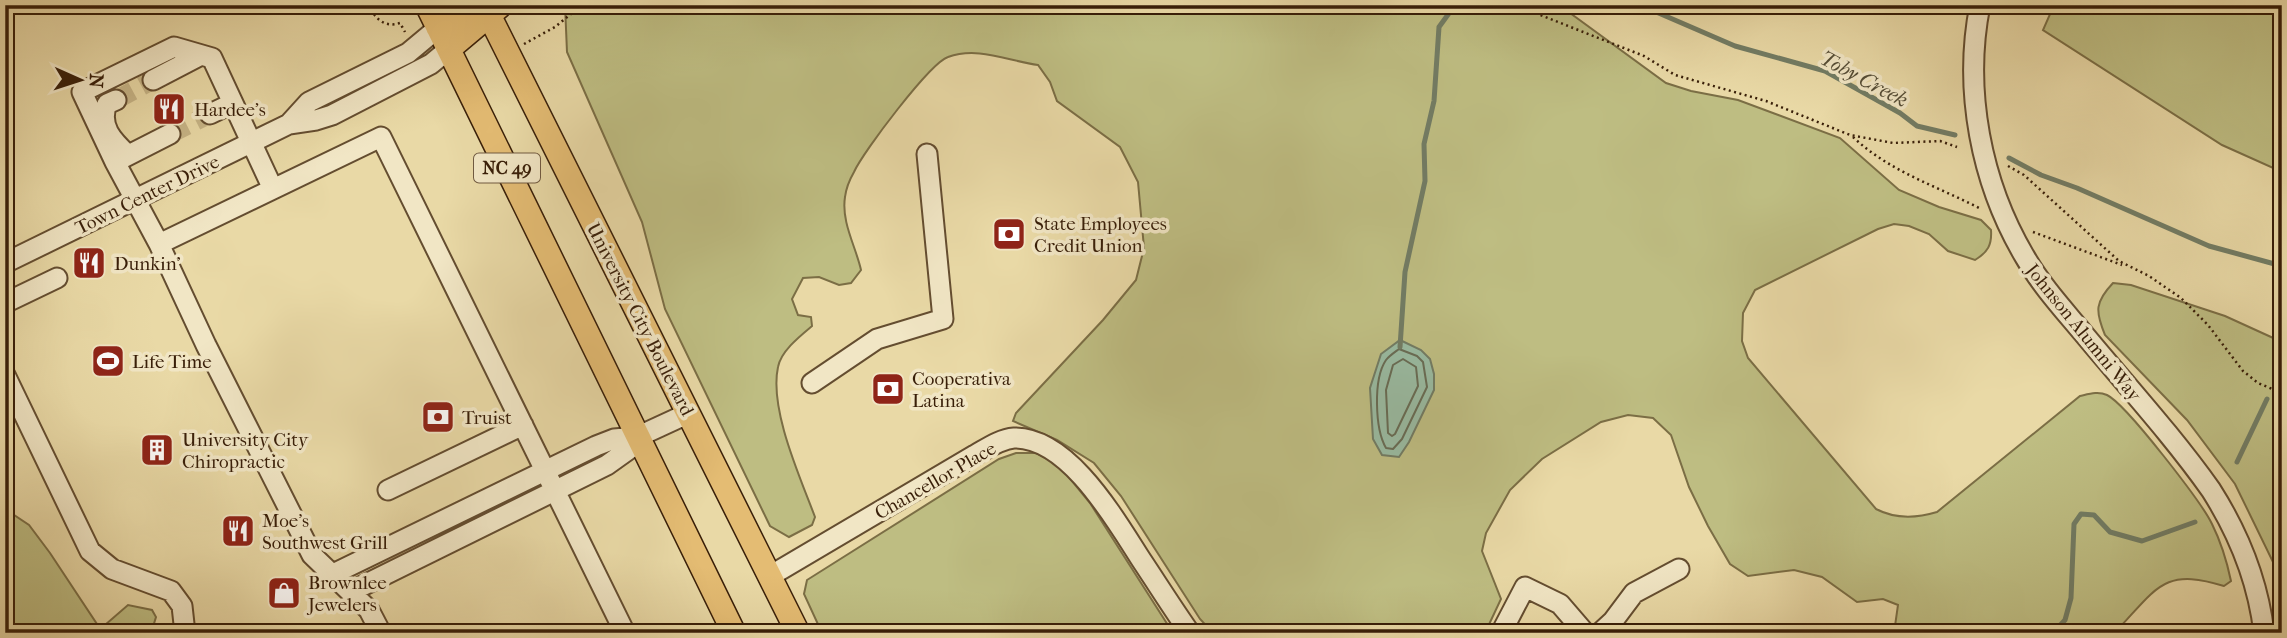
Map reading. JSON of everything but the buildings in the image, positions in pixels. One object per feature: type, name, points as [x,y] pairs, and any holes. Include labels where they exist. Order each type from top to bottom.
[{"type":"main road","name":"NC 49","points":[[427,5],[734,633]]},
{"type":"main road","points":[[438,28],[466,5]]},
{"type":"main road","points":[[449,49],[492,9]]},
{"type":"main road","name":"University City Boulevard","points":[[492,9],[507,54],[798,633]]},
{"type":"street","name":"Johnson Alumni Way","points":[[1980,5],[1975,52],[1976,107],[1986,163],[2004,216],[2025,258],[2051,294],[2192,464],[2216,497],[2248,565],[2258,595],[2264,633]]},
{"type":"street","name":"Town Center Drive","points":[[289,124],[309,102],[408,53],[438,28]]},
{"type":"street","points":[[121,159],[82,92],[174,47],[212,58],[273,189]]},
{"type":"street","name":"Town Center Drive","points":[[5,263],[289,124],[332,115],[430,64],[449,49]]},
{"type":"street","points":[[153,80],[201,55]]},
{"type":"street","points":[[116,100],[107,104],[104,120],[121,159],[134,200],[159,244],[312,555],[369,610],[381,633]]},
{"type":"street","points":[[210,114],[233,103]]},
{"type":"street","points":[[121,159],[170,134]]},
{"type":"street","points":[[159,244],[381,137],[625,633]]},
{"type":"street","points":[[811,383],[877,339],[943,318],[927,154]]},
{"type":"street","points":[[5,303],[57,278]]},
{"type":"street","points":[[5,375],[90,551],[112,569],[171,591],[182,606],[185,633]]},
{"type":"street","points":[[331,575],[606,442],[637,437],[689,412]]},
{"type":"street","points":[[388,490],[523,425]]},
{"type":"street","points":[[350,592],[618,458],[637,437]]},
{"type":"street","name":"Chancellor Place","points":[[770,576],[975,455],[1013,438],[1037,443],[1053,452],[1089,484],[1190,633]]},
{"type":"street","points":[[1600,633],[1613,621],[1634,593],[1679,569]]},
{"type":"street","points":[[1500,633],[1525,587],[1560,604],[1570,612],[1585,633]]},
{"type":"path","points":[[368,5],[381,22],[393,25],[400,23],[407,34]]},
{"type":"path","points":[[527,43],[562,22],[582,5]]},
{"type":"path","points":[[1515,5],[1637,53],[1675,75],[1766,101],[1850,135],[1893,143],[1940,141],[1957,146]]},
{"type":"path","points":[[1850,135],[1881,160],[1921,182],[1980,208],[1986,214]]},
{"type":"path","points":[[2008,166],[2024,175],[2126,266]]},
{"type":"path","points":[[2030,231],[2149,276],[2181,298],[2208,325],[2243,371],[2258,383],[2282,393]]},
{"type":"shaded area","points":[[565,5],[1559,5],[1666,83],[1738,100],[1840,138],[1899,190],[1939,207],[1981,220],[1991,230],[1988,248],[1975,260],[1948,251],[1929,234],[1909,226],[1894,224],[1878,229],[1755,290],[1743,313],[1742,341],[1748,358],[1876,509],[1891,515],[1906,516],[1937,512],[2080,396],[2104,394],[2117,402],[2146,434],[2205,513],[2221,545],[2231,581],[2224,586],[2189,579],[2165,584],[2145,600],[2121,626],[2118,633],[1894,633],[1898,605],[1883,599],[1857,602],[1822,577],[1794,570],[1748,576],[1730,564],[1689,487],[1671,435],[1653,418],[1628,415],[1601,422],[1542,459],[1510,490],[1486,533],[1482,551],[1501,599],[1485,633],[1213,633],[1200,619],[1121,496],[1094,463],[1057,440],[1013,421],[1016,413],[1103,320],[1136,280],[1144,248],[1138,182],[1120,147],[1057,101],[1050,82],[1038,65],[971,53],[948,57],[927,75],[883,128],[848,184],[845,216],[861,270],[851,283],[839,285],[819,277],[803,278],[792,299],[798,315],[811,317],[812,326],[792,344],[780,361],[776,384],[778,403],[794,463],[815,517],[812,525],[789,537],[770,526],[665,309],[642,222],[567,52]]},
{"type":"shaded area","points":[[2054,5],[2282,5],[2282,172],[2222,145],[2043,30]]},
{"type":"shaded area","points":[[2113,283],[2131,285],[2225,316],[2282,342],[2282,608],[2274,564],[2235,484],[2187,420],[2105,335],[2098,307]]},
{"type":"shaded area","points":[[1016,453],[1036,453],[1059,465],[1090,503],[1173,633],[822,633],[804,594],[807,580],[999,459]]},
{"type":"shaded area","points":[[5,514],[14,515],[29,525],[97,624],[105,625],[128,605],[152,610],[156,617],[151,633],[5,633]]},
{"type":"water","points":[[1400,340],[1421,350],[1430,359],[1434,390],[1399,457],[1382,455],[1373,439],[1370,388],[1381,354]]},
{"type":"waterway","points":[[1400,347],[1405,272],[1425,181],[1424,144],[1434,101],[1439,27],[1455,5]]},
{"type":"waterway","name":"Toby Creek","points":[[1640,5],[1735,46],[1825,71],[1900,113],[1917,126],[1955,135]]},
{"type":"waterway","name":"Toby Creek","points":[[2009,158],[2041,175],[2209,246],[2282,266]]},
{"type":"waterway","points":[[2279,379],[2282,374]]},
{"type":"waterway","points":[[2237,462],[2267,399]]},
{"type":"waterway","points":[[2053,633],[2065,620],[2071,598],[2074,524],[2081,514],[2094,515],[2110,532],[2142,541],[2195,522]]},
{"type":"tunnel","points":[[116,100],[153,80]]},
{"type":"tunnel","points":[[170,134],[210,114]]},
{"type":"place","name":"Hardee's","points":[[169,109]]},
{"type":"place","name":"State Employees Credit Union","points":[[1009,234]]},
{"type":"place","name":"Dunkin'","points":[[89,263]]},
{"type":"place","name":"Life Time","points":[[108,361]]},
{"type":"place","name":"Cooperativa Latina","points":[[888,389]]},
{"type":"place","name":"Truist","points":[[438,417]]},
{"type":"place","name":"University City Chiropractic","points":[[157,450]]},
{"type":"place","name":"Moe's Southwest Grill","points":[[238,531]]},
{"type":"place","name":"Brownlee Jewelers","points":[[284,593]]}]
